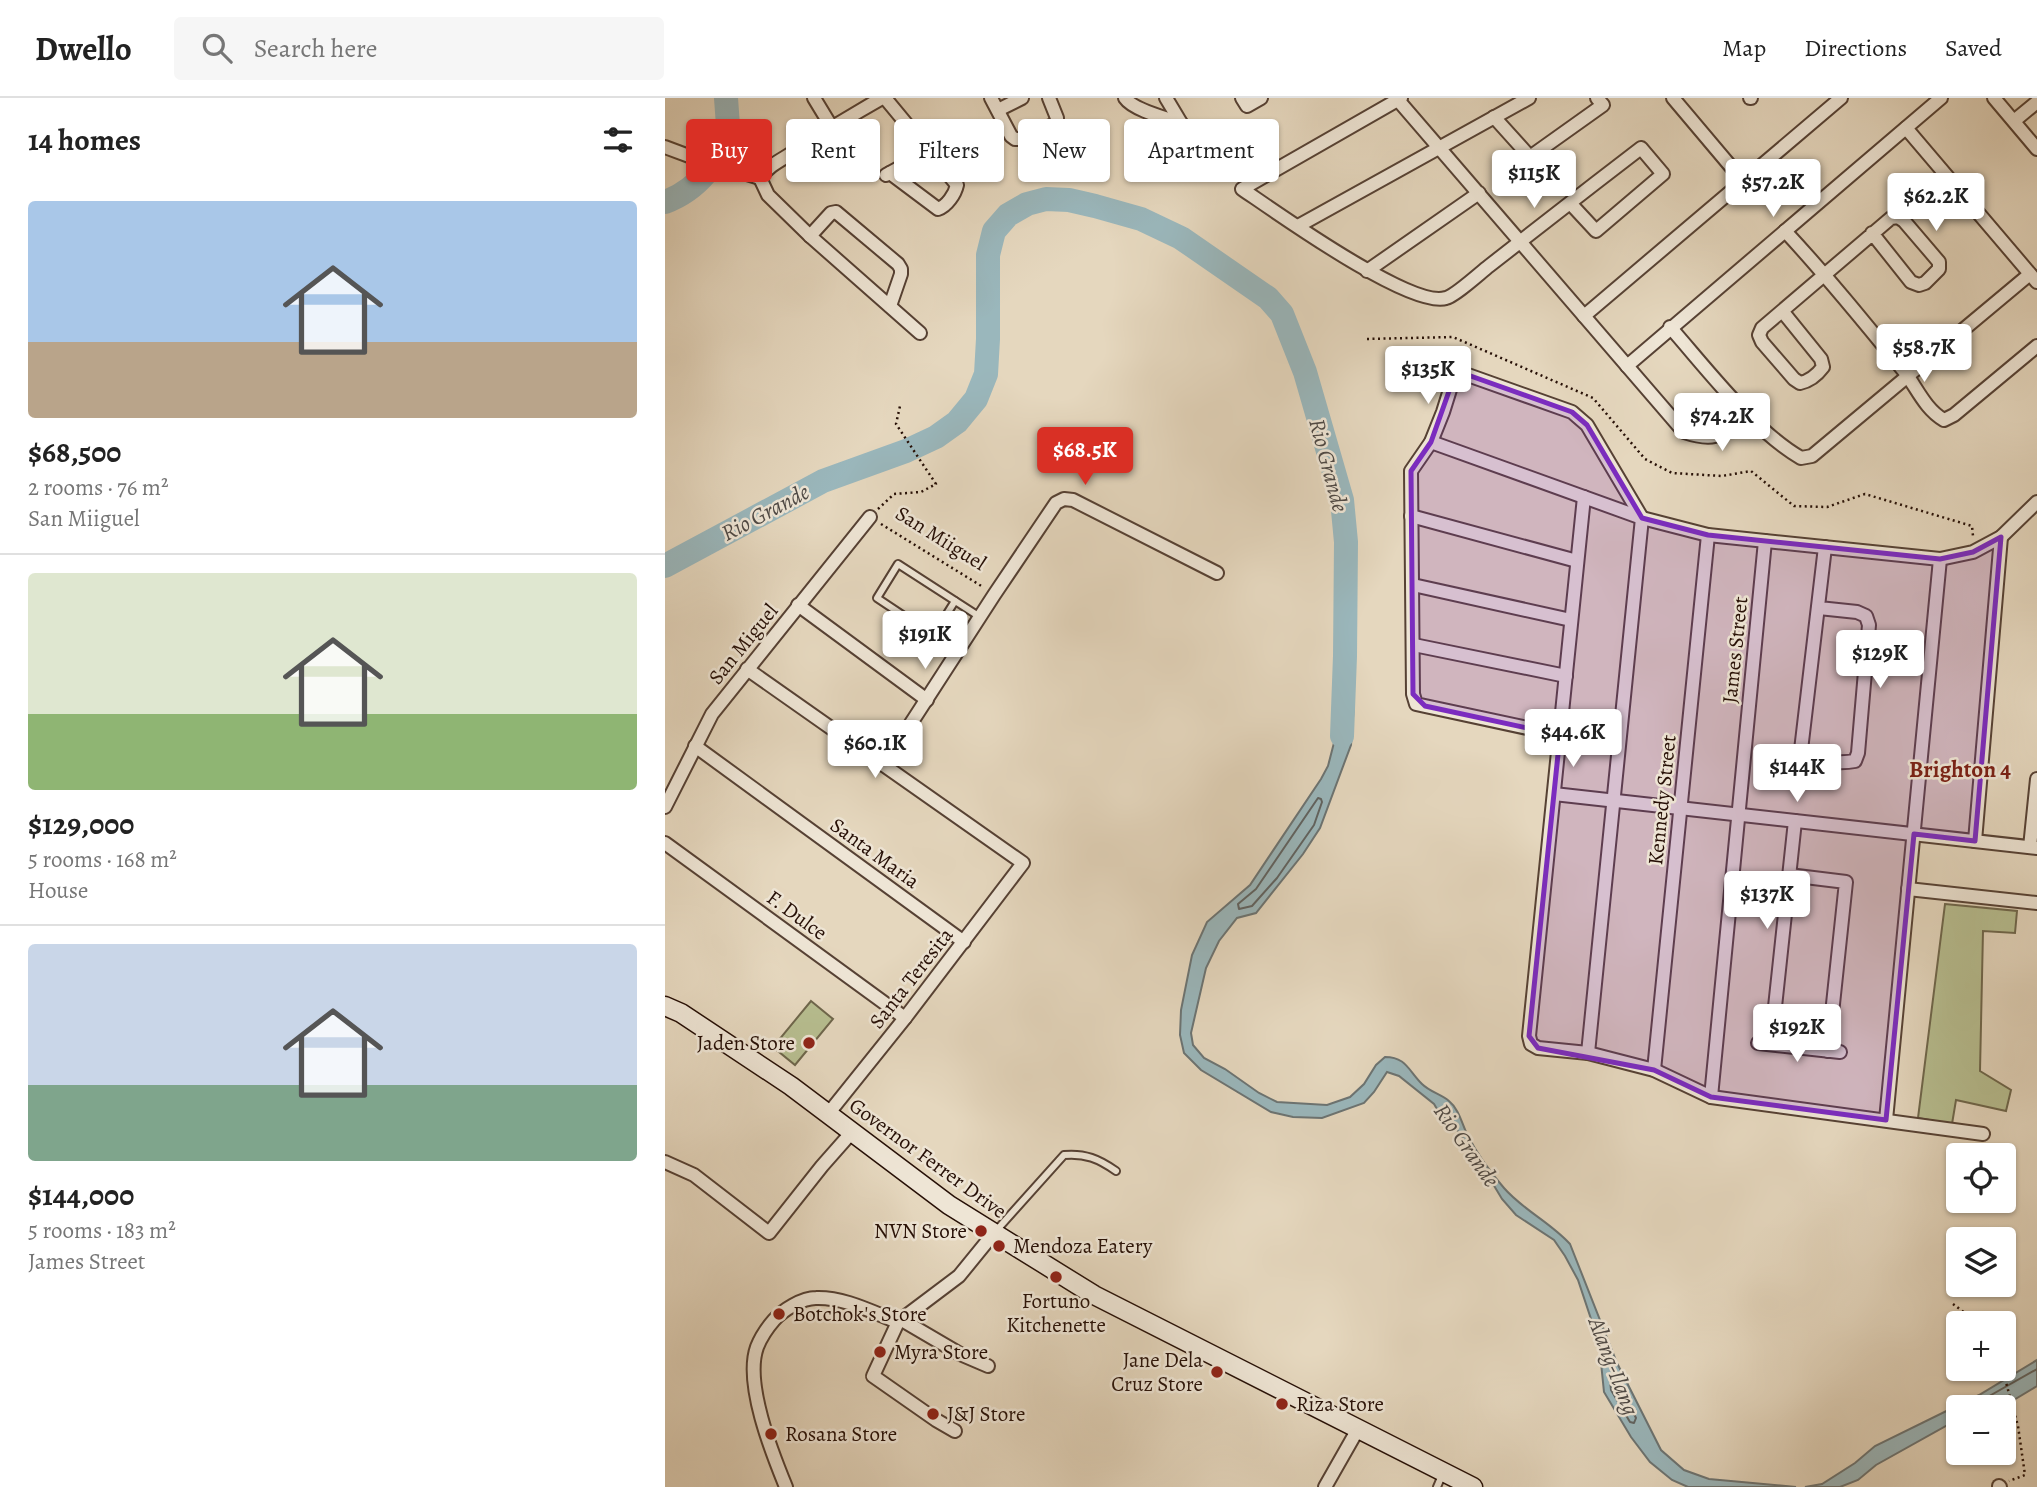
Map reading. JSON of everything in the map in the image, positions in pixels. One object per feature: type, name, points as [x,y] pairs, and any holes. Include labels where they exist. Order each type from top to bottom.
[{"type":"main road","name":"Governor Ferrer Drive","points":[[665,1006],[681,1013],[758,1064],[949,1205],[1094,1296],[1358,1429],[1440,1479],[1472,1487]]},
{"type":"street","points":[[814,98],[827,119]]},
{"type":"street","points":[[844,119],[883,98],[900,119]]},
{"type":"street","points":[[991,98],[1015,139],[1021,139],[1057,123],[1049,98]]},
{"type":"street","points":[[998,110],[1022,98]]},
{"type":"street","points":[[1125,98],[1136,107],[1170,119]]},
{"type":"street","points":[[1166,98],[1179,119]]},
{"type":"street","points":[[1242,98],[1247,106],[1261,98]]},
{"type":"street","points":[[1298,226],[1529,98]]},
{"type":"street","points":[[1494,117],[1530,157],[1603,105],[1597,98]]},
{"type":"street","points":[[1673,98],[1743,181]]},
{"type":"street","points":[[1584,316],[1840,98]]},
{"type":"street","points":[[1627,366],[1941,98]]},
{"type":"street","points":[[1994,98],[2037,149]]},
{"type":"street","points":[[1570,203],[1595,231],[1663,174],[1641,148],[1570,203],[1520,242],[1447,298],[1428,299],[1367,271],[1242,189],[1400,99],[1479,194],[1520,242],[1684,432],[1699,437],[1718,437],[1749,416]]},
{"type":"street","points":[[2014,121],[2037,102]]},
{"type":"street","points":[[1671,327],[1749,416],[1801,458],[1812,456],[2033,278],[1906,128]]},
{"type":"street","points":[[665,147],[686,155]]},
{"type":"street","points":[[928,152],[957,185],[944,207],[938,209],[887,175],[928,152]]},
{"type":"street","points":[[762,182],[768,195],[810,236],[920,333]]},
{"type":"street","points":[[1367,271],[1479,194]]},
{"type":"street","points":[[810,236],[831,213],[836,212],[898,264],[901,274],[890,306]]},
{"type":"street","points":[[1783,312],[1821,359],[1823,367],[1807,382],[1800,383],[1794,379],[1762,342],[1759,335],[1762,328],[1872,233],[1891,218],[1898,217],[1939,262],[1939,269],[1924,283],[1919,285],[1911,282],[1872,233]]},
{"type":"street","points":[[1786,231],[1825,274],[1908,376],[1933,413],[1944,420],[1954,415],[2037,346]]},
{"type":"street","points":[[1560,734],[1416,704],[1413,694],[1411,471],[1431,442],[1453,380],[1457,376],[1465,374],[1573,412],[1587,425],[1642,518],[1588,1053]]},
{"type":"street","points":[[1431,442],[1642,518],[1708,535],[1940,559],[1973,552],[2001,537],[2037,502]]},
{"type":"street","points":[[1584,497],[1529,1036],[1531,1044],[1538,1048],[1588,1053],[1654,1070],[1711,1097],[1983,1134]]},
{"type":"street","name":"San Miiguel","points":[[994,594],[1056,503],[1064,499],[1073,500],[1217,573]]},
{"type":"street","points":[[1411,516],[1577,561]]},
{"type":"street","name":"San Miguel","points":[[665,807],[712,714],[870,517]]},
{"type":"street","name":"Kennedy Street","points":[[1654,1070],[1708,535]]},
{"type":"street","points":[[1975,841],[2001,537]]},
{"type":"street","name":"James Street","points":[[1711,1097],[1765,541]]},
{"type":"street","points":[[1818,608],[1857,612],[1866,616],[1868,625],[1858,753],[1854,761],[1846,763],[1812,759],[1804,756],[1801,750],[1825,547]]},
{"type":"street","points":[[1886,1120],[1940,559]]},
{"type":"street","points":[[1413,585],[1571,620]]},
{"type":"street","points":[[747,668],[884,765],[994,594]]},
{"type":"street","points":[[798,606],[927,700]]},
{"type":"street","points":[[1413,645],[1566,676]]},
{"type":"street","name":"Santa Maria","points":[[695,747],[964,942]]},
{"type":"street","name":"Santa Teresita","points":[[828,1114],[1023,863],[884,765]]},
{"type":"street","points":[[1554,794],[2034,847],[2037,779]]},
{"type":"street","points":[[1789,876],[1846,882],[1834,1052],[1765,1043],[1795,821]]},
{"type":"street","name":"F. Dulce","points":[[665,843],[905,1018]]},
{"type":"street","points":[[1908,888],[2037,903]]},
{"type":"street","points":[[665,1162],[694,1175],[769,1233],[852,1132]]},
{"type":"street","points":[[955,1431],[873,1376],[900,1321],[959,1276],[994,1233]]},
{"type":"street","points":[[786,1487],[769,1447],[760,1412],[754,1369],[757,1348],[767,1329],[781,1312],[814,1298],[847,1303],[900,1321],[988,1366]]},
{"type":"street","points":[[1325,1487],[1358,1429]]},
{"type":"lane","points":[[958,652],[877,598],[898,564],[980,617]]},
{"type":"lane","points":[[933,636],[955,601]]},
{"type":"lane","points":[[994,1233],[1064,1155],[1080,1154],[1102,1161],[1116,1171]]},
{"type":"path","points":[[870,517],[894,495],[921,492],[936,484],[896,424],[900,406]]},
{"type":"path","name":"San Miiguel","points":[[870,517],[994,594]]},
{"type":"path","points":[[1953,1304],[1962,1311]]},
{"type":"path","points":[[1999,1486],[2025,1475],[2018,1426],[2006,1381]]},
{"type":"highlighted area","points":[[1465,374],[1572,412],[1587,425],[1642,518],[1708,535],[1940,559],[1973,552],[2001,537],[1975,841],[1914,834],[1886,1120],[1711,1097],[1654,1070],[1538,1048],[1529,1036],[1560,735],[1425,706],[1413,694],[1411,471],[1431,442],[1453,380]]},
{"type":"green space","points":[[1945,904],[2017,911],[2015,933],[1983,931],[1980,1071],[2011,1090],[2006,1111],[1956,1100],[1952,1124],[1918,1118]]},
{"type":"green space","points":[[811,1001],[833,1019],[795,1065],[773,1047]]},
{"type":"water","name":"Alang-Ilang","points":[[1335,701],[1354,704],[1351,745],[1320,828],[1256,913],[1237,918],[1219,941],[1206,968],[1191,1033],[1193,1045],[1204,1058],[1277,1102],[1327,1105],[1350,1097],[1385,1057],[1398,1059],[1425,1087],[1452,1104],[1475,1148],[1504,1188],[1570,1244],[1617,1363],[1661,1450],[1684,1470],[1709,1479],[1796,1487],[1688,1487],[1672,1480],[1650,1462],[1631,1437],[1604,1392],[1599,1343],[1578,1280],[1565,1256],[1554,1240],[1516,1215],[1493,1184],[1485,1178],[1452,1123],[1440,1114],[1434,1104],[1399,1076],[1387,1072],[1364,1103],[1322,1118],[1293,1117],[1271,1112],[1201,1070],[1184,1053],[1180,1035],[1181,1010],[1192,955],[1207,922],[1250,885],[1321,779],[1328,766],[1336,735]]},
{"type":"water","points":[[2037,1360],[2037,1386],[2016,1399],[2016,1395],[1979,1395],[2002,1381],[2016,1381],[2016,1373]]},
{"type":"water","points":[[1946,1411],[1946,1426],[1876,1465],[1858,1480],[1840,1487],[1805,1487],[1822,1484],[1855,1463],[1875,1446]]},
{"type":"waterway","points":[[726,98],[728,119]]},
{"type":"waterway","points":[[665,202],[677,197],[697,182]]},
{"type":"waterway","name":"Rio Grande","points":[[665,566],[823,481],[906,451],[936,437],[957,422],[976,399],[986,374],[988,255],[994,231],[1008,215],[1027,204],[1046,199],[1069,200],[1095,206],[1141,219],[1181,238],[1268,298],[1282,314],[1305,372],[1342,500],[1346,542],[1342,736]]},
{"type":"place","name":"Jaden Store","points":[[809,1043]]},
{"type":"place","name":"NVN Store","points":[[981,1231]]},
{"type":"place","name":"Mendoza Eatery","points":[[999,1246]]},
{"type":"place","name":"Fortuno Kitchenette","points":[[1056,1277]]},
{"type":"place","name":"Botchok's Store","points":[[779,1314]]},
{"type":"place","name":"Myra Store","points":[[880,1352]]},
{"type":"place","name":"Jane Dela Cruz Store","points":[[1217,1372]]},
{"type":"place","name":"Riza Store","points":[[1282,1404]]},
{"type":"place","name":"J&J Store","points":[[933,1414]]},
{"type":"place","name":"Rosana Store","points":[[771,1434]]},
{"type":"district","name":"Brighton 4","points":[[1960,769]]}]
